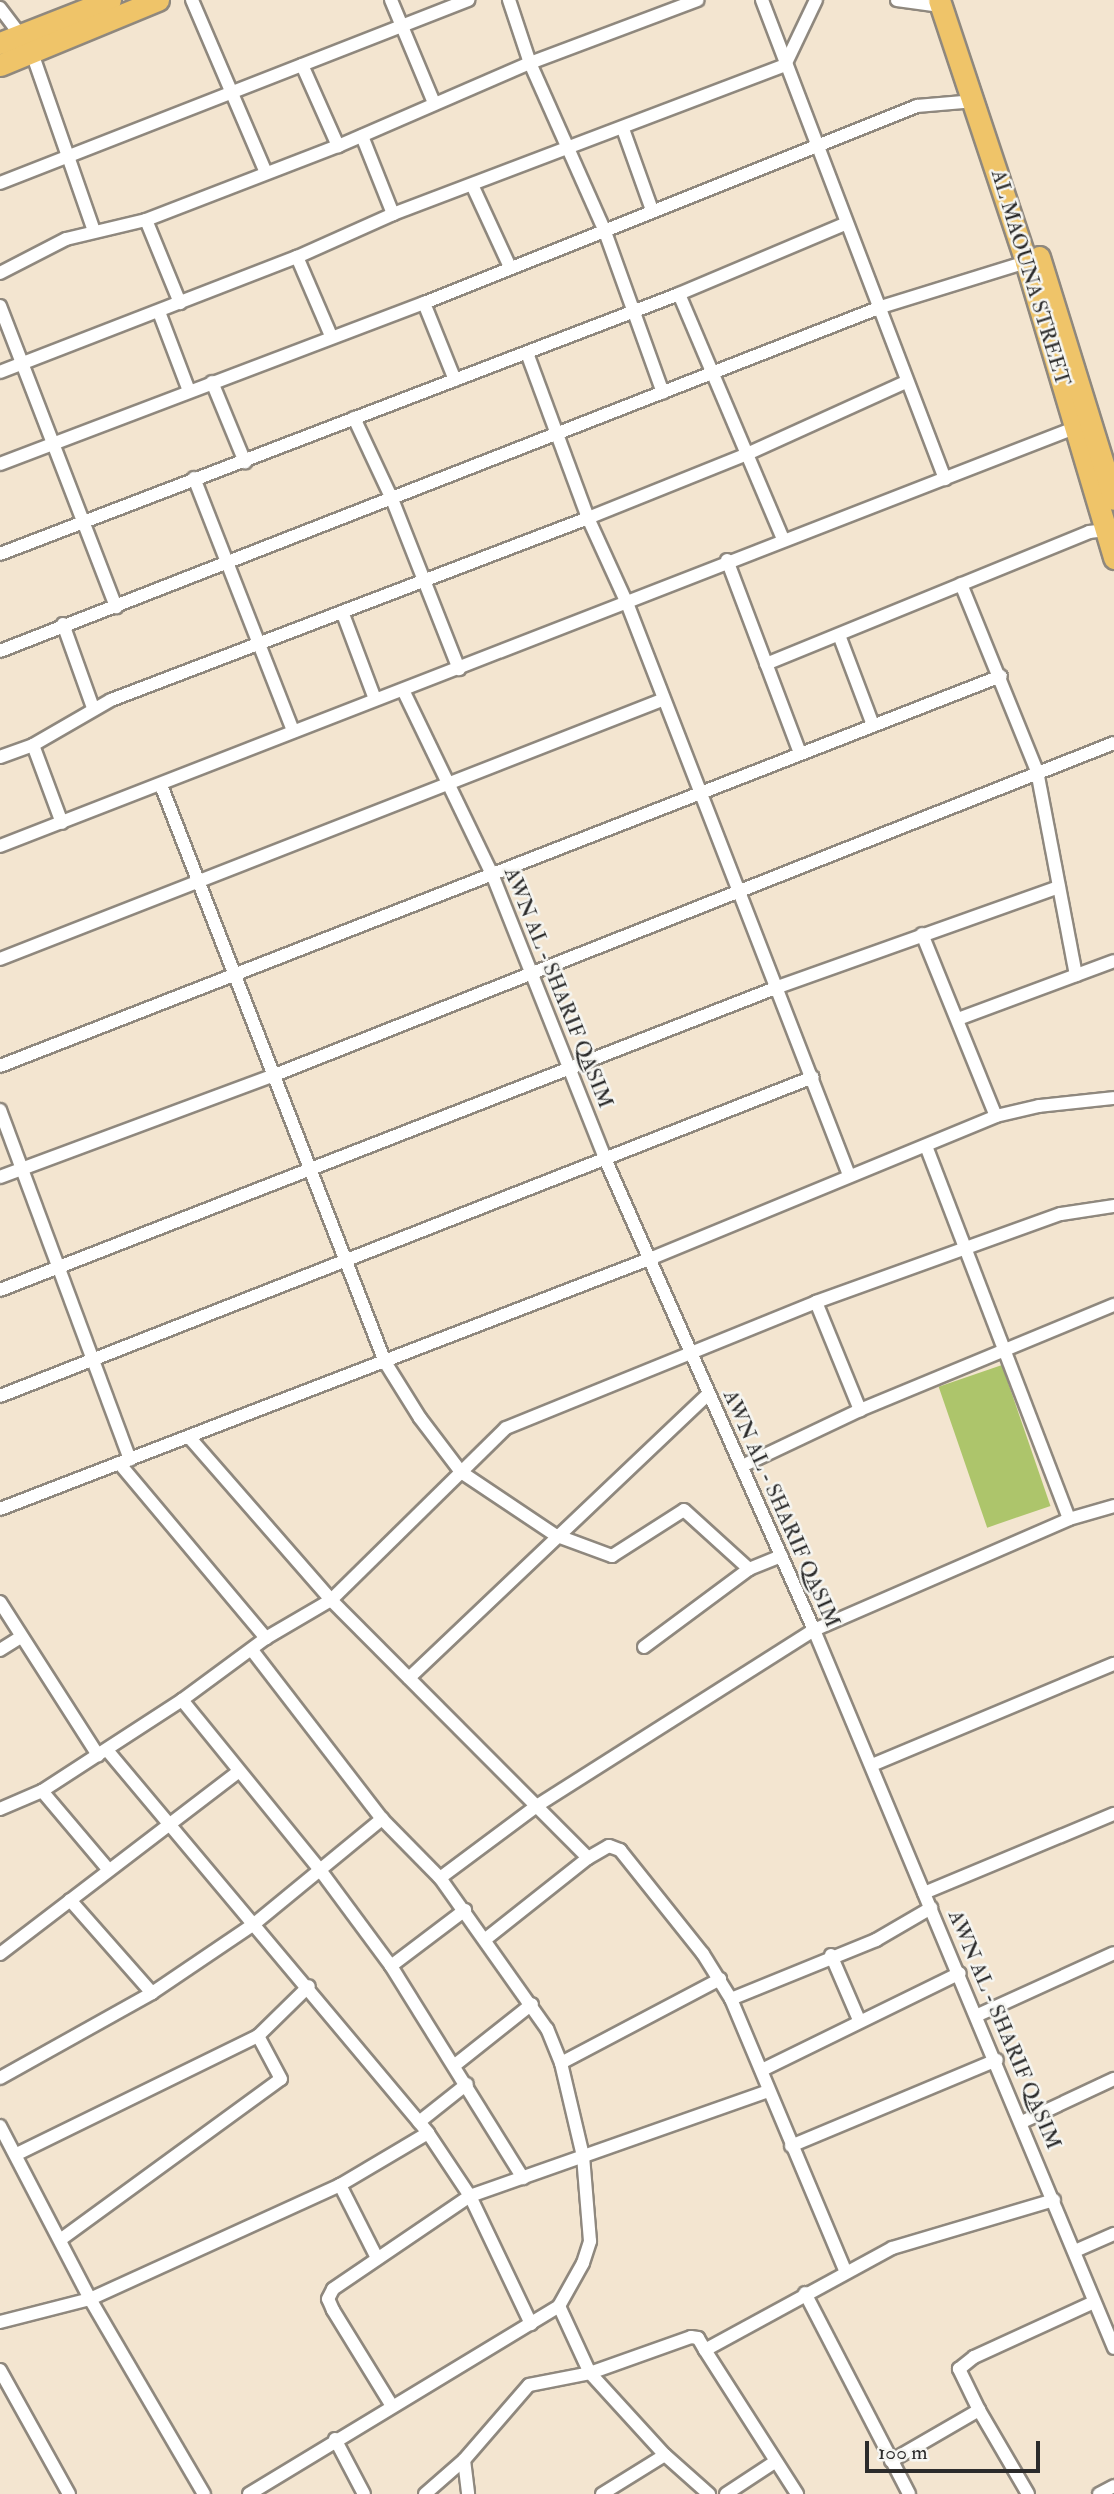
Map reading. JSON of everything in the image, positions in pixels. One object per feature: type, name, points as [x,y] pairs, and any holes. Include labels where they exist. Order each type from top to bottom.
[{"type":"main road","points":[[0,65],[26,44],[110,0]]},
{"type":"main road","points":[[0,43],[26,44],[158,0]]},
{"type":"main road","points":[[945,2],[1114,499]]},
{"type":"main road","name":"AL MAOUNA STREET","points":[[945,2],[1077,427],[1114,558]]},
{"type":"street","points":[[192,0],[266,173]]},
{"type":"street","points":[[391,0],[434,103]]},
{"type":"street","points":[[0,183],[468,0]]},
{"type":"street","points":[[509,0],[530,63],[604,229],[663,393]]},
{"type":"street","points":[[0,273],[42,249],[94,231],[146,220],[338,146],[530,63],[698,0]]},
{"type":"street","points":[[762,0],[845,224],[881,307],[906,382],[945,479]]},
{"type":"street","points":[[0,372],[297,257],[393,214],[569,151],[785,65],[816,0]]},
{"type":"street","points":[[897,0],[945,2]]},
{"type":"street","points":[[0,8],[5,9],[26,44],[70,155],[94,231]]},
{"type":"street","points":[[302,65],[338,146]]},
{"type":"street","points":[[0,464],[331,336],[424,303],[509,265],[917,106],[975,102]]},
{"type":"street","points":[[623,129],[652,210]]},
{"type":"street","points":[[362,136],[393,214]]},
{"type":"street","points":[[473,187],[509,265]]},
{"type":"street","points":[[146,220],[180,303]]},
{"type":"street","points":[[0,554],[679,294],[845,224]]},
{"type":"street","points":[[297,257],[331,336]]},
{"type":"street","points":[[0,651],[63,624],[116,607],[881,307],[1026,262]]},
{"type":"street","points":[[679,294],[783,539]]},
{"type":"street","points":[[424,303],[456,380]]},
{"type":"street","points":[[0,306],[80,522],[116,607]]},
{"type":"street","points":[[159,312],[189,391]]},
{"type":"street","points":[[527,353],[587,518],[627,603],[662,701],[778,987],[849,1175]]},
{"type":"street","points":[[212,382],[245,462]]},
{"type":"street","points":[[0,757],[33,745],[93,708],[425,583],[747,454],[906,382]]},
{"type":"street","points":[[354,418],[392,499],[459,669]]},
{"type":"street","points":[[0,846],[375,699],[459,669],[783,539],[1077,427]]},
{"type":"street","points":[[194,478],[262,646],[293,731]]},
{"type":"street","points":[[766,664],[961,584],[1106,530]]},
{"type":"street","points":[[727,561],[800,753]]},
{"type":"street","points":[[961,584],[1001,676],[1037,771],[1076,975]]},
{"type":"street","points":[[343,614],[375,699]]},
{"type":"street","points":[[63,624],[93,708]]},
{"type":"street","points":[[839,635],[873,725]]},
{"type":"street","points":[[0,1066],[233,977],[697,791],[1001,676]]},
{"type":"street","name":"AWN AL - SHARIF QASIM","points":[[403,690],[492,874],[573,1068],[606,1161],[652,1258],[690,1353],[782,1556],[872,1765],[997,2060],[1114,2348]]},
{"type":"street","points":[[0,959],[450,786],[662,701]]},
{"type":"street","points":[[0,1177],[272,1076],[532,970],[1114,743]]},
{"type":"street","points":[[33,745],[61,822]]},
{"type":"street","points":[[160,785],[384,1362],[461,1472],[555,1535],[612,1556],[684,1510],[749,1569]]},
{"type":"street","points":[[0,1290],[778,987],[1059,887]]},
{"type":"street","points":[[922,934],[996,1116]]},
{"type":"street","points":[[958,1019],[1114,961]]},
{"type":"street","points":[[0,1396],[606,1161],[813,1077]]},
{"type":"street","points":[[0,1509],[652,1258],[996,1116],[1039,1105],[1114,1098]]},
{"type":"street","points":[[0,1110],[94,1360],[124,1462],[266,1638]]},
{"type":"street","points":[[926,1146],[1069,1519]]},
{"type":"street","points":[[0,1809],[42,1791],[182,1700],[266,1638],[331,1600],[506,1428],[816,1302],[1073,1211],[1114,1206]]},
{"type":"street","points":[[816,1302],[860,1410]]},
{"type":"street","points":[[742,1466],[860,1410],[1114,1305]]},
{"type":"street","points":[[408,1678],[555,1535],[708,1394]]},
{"type":"street","points":[[189,1437],[331,1600],[538,1805],[587,1858]]},
{"type":"street","points":[[440,1878],[538,1805],[814,1630],[1069,1519],[1114,1506]]},
{"type":"street","points":[[644,1647],[749,1569],[782,1556]]},
{"type":"street","points":[[0,1602],[21,1637],[102,1752],[309,1986],[428,2133],[470,2196],[531,2323]]},
{"type":"street","points":[[0,1650],[21,1637]]},
{"type":"street","points":[[249,2494],[559,2306],[583,2263],[590,2241],[583,2156],[554,2042],[487,1938],[440,1878],[382,1819],[252,1650]]},
{"type":"street","points":[[872,1765],[1114,1664]]},
{"type":"street","points":[[182,1700],[320,1870],[391,1966],[467,2084],[523,2178]]},
{"type":"street","points":[[0,1954],[238,1772]]},
{"type":"street","points":[[42,1791],[108,1869]]},
{"type":"street","points":[[924,1893],[1114,1814]]},
{"type":"street","points":[[0,2078],[152,1993],[254,1924],[382,1819]]},
{"type":"street","points":[[487,1938],[587,1858],[609,1846],[621,1850],[720,1979],[731,1999],[845,2270]]},
{"type":"street","points":[[71,1900],[152,1993]]},
{"type":"street","points":[[731,1999],[831,1955],[876,1940],[931,1908]]},
{"type":"street","points":[[391,1966],[465,1910]]},
{"type":"street","points":[[978,2015],[1114,1953]]},
{"type":"street","points":[[831,1955],[859,2020]]},
{"type":"street","points":[[762,2070],[859,2020],[960,1973]]},
{"type":"street","points":[[561,2063],[720,1979]]},
{"type":"street","points":[[17,2154],[258,2036],[309,1986]]},
{"type":"street","points":[[455,2065],[531,2004]]},
{"type":"street","points":[[60,2240],[281,2078],[258,2036]]},
{"type":"street","points":[[791,2146],[997,2060]]},
{"type":"street","points":[[1022,2122],[1114,2080]]},
{"type":"street","points":[[419,2122],[467,2084]]},
{"type":"street","points":[[392,2406],[328,2299],[333,2289],[376,2256],[470,2196],[768,2091]]},
{"type":"street","points":[[0,2126],[17,2154],[90,2299],[204,2494]]},
{"type":"street","points":[[0,2322],[90,2299],[340,2185],[428,2133]]},
{"type":"street","points":[[340,2185],[376,2256]]},
{"type":"street","points":[[705,2350],[845,2270],[909,2241],[1054,2200]]},
{"type":"street","points":[[1075,2251],[1114,2234]]},
{"type":"street","points":[[805,2293],[906,2493]]},
{"type":"street","points":[[1028,2494],[959,2370],[974,2357],[1094,2302]]},
{"type":"street","points":[[559,2306],[590,2373],[665,2455],[709,2494]]},
{"type":"street","points":[[425,2494],[464,2460],[529,2385],[590,2373],[691,2337],[698,2339],[774,2463],[797,2494]]},
{"type":"street","points":[[0,2370],[69,2494]]},
{"type":"street","points":[[891,2461],[979,2410]]},
{"type":"street","points":[[335,2440],[364,2494]]},
{"type":"street","points":[[602,2494],[665,2455]]},
{"type":"street","points":[[464,2460],[468,2494]]},
{"type":"street","points":[[726,2494],[774,2463]]},
{"type":"street","points":[[1099,2494],[1114,2486]]},
{"type":"green space","points":[[1002,1365],[1051,1506],[987,1528],[939,1387]]}]
